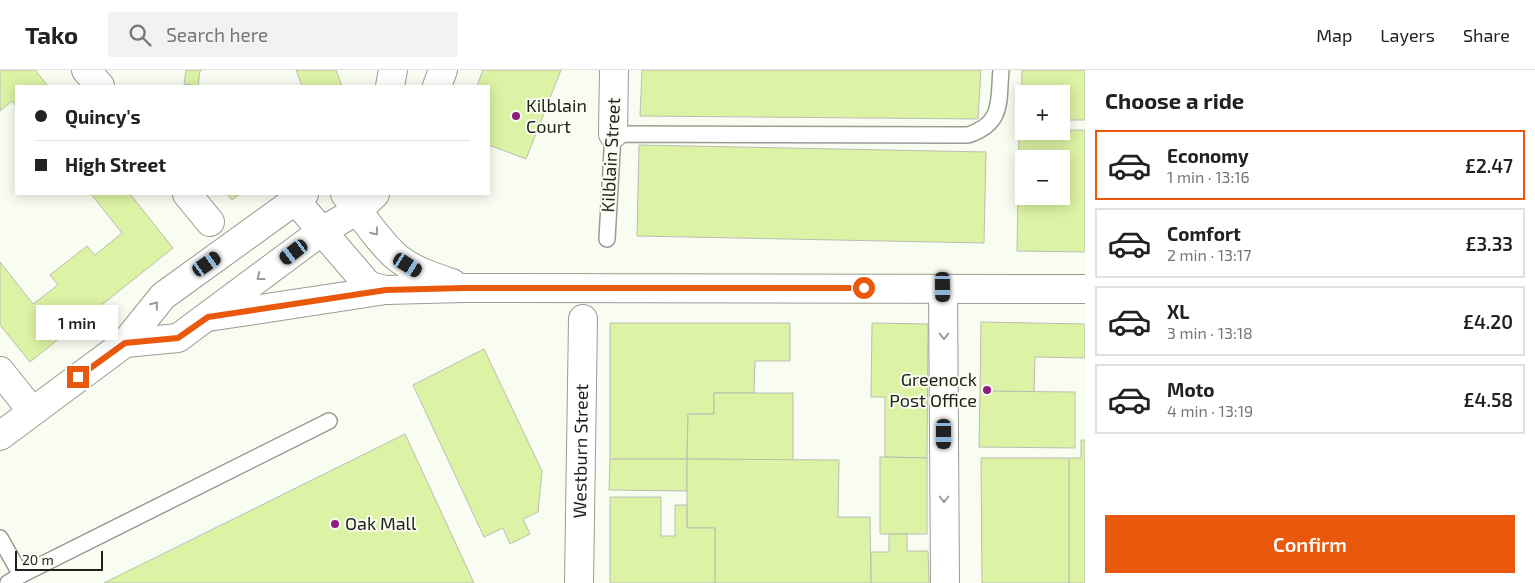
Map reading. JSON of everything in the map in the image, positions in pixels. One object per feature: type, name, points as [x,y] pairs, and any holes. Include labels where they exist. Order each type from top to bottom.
[{"type":"main road","points":[[86,70],[99,85]]},
{"type":"main road","points":[[390,85],[393,70]]},
{"type":"main road","points":[[437,85],[443,70]]},
{"type":"main road","name":"Kilblain Street","points":[[613,134],[614,70]]},
{"type":"main road","points":[[188,195],[210,222]]},
{"type":"main road","points":[[0,436],[125,343],[163,296],[300,197],[322,231],[369,286],[386,290]]},
{"type":"main road","points":[[125,343],[178,338],[322,231],[359,199],[388,248],[399,260],[417,270],[464,288]]},
{"type":"main road","points":[[208,317],[386,290],[464,288],[943,287],[1085,289]]},
{"type":"main road","points":[[943,287],[945,583]]},
{"type":"main road","name":"Westburn Street","points":[[579,583],[583,319]]},
{"type":"main road","points":[[0,371],[32,411]]},
{"type":"lane","points":[[613,134],[968,135],[989,126],[996,118],[1001,70]]},
{"type":"lane","name":"Kilblain Street","points":[[607,239],[613,134]]},
{"type":"lane","points":[[0,538],[15,579],[329,421]]},
{"type":"building","points":[[0,70],[35,70],[47,85],[15,85],[15,105],[12,101],[0,111]]},
{"type":"building","points":[[186,70],[202,70],[200,71],[198,85],[184,84]]},
{"type":"building","points":[[296,70],[336,70],[342,85],[302,85]]},
{"type":"building","name":"Kilblain Court","points":[[483,70],[561,70],[526,159],[490,145],[490,85],[477,85]]},
{"type":"building","points":[[642,70],[981,70],[978,119],[640,116]]},
{"type":"building","points":[[1022,70],[1085,70],[1085,120],[1070,120],[1070,85],[1022,85]]},
{"type":"building","points":[[1070,130],[1085,130],[1085,252],[1017,251],[1018,205],[1070,205],[1070,150],[1019,150],[1019,140],[1070,140]]},
{"type":"building","points":[[639,145],[986,152],[984,243],[637,236]]},
{"type":"building","points":[[92,195],[131,195],[173,248],[30,362],[0,325],[0,262],[33,304],[58,285],[50,275],[87,246],[95,255],[122,233]]},
{"type":"building","points":[[228,195],[239,195],[232,200]]},
{"type":"building","points":[[981,322],[1085,324],[1085,358],[1035,357],[1034,392],[980,391]]},
{"type":"building","points":[[610,323],[790,323],[790,361],[755,361],[754,393],[714,393],[714,414],[688,414],[687,459],[610,459]]},
{"type":"building","points":[[872,323],[928,324],[927,458],[885,457],[885,397],[871,397]]},
{"type":"building","points":[[484,349],[542,471],[538,512],[523,519],[530,534],[510,544],[503,528],[484,537],[413,385]]},
{"type":"building","points":[[980,391],[1075,392],[1075,448],[979,447]]},
{"type":"building","points":[[714,393],[793,393],[793,460],[687,459],[688,414],[714,414]]},
{"type":"building","name":"Oak Mall","points":[[405,434],[474,583],[104,583]]},
{"type":"building","points":[[1081,440],[1085,440],[1085,583],[1069,583],[1069,458],[1081,458]]},
{"type":"building","points":[[880,457],[927,458],[927,534],[880,534]]},
{"type":"building","points":[[981,458],[1069,458],[1069,583],[982,583]]},
{"type":"building","points":[[610,459],[687,459],[687,491],[609,490]]},
{"type":"building","points":[[687,459],[839,460],[838,517],[870,517],[871,583],[715,583],[715,528],[687,528]]},
{"type":"building","points":[[610,497],[661,497],[661,536],[675,536],[675,505],[687,505],[687,528],[715,528],[715,583],[610,583]]},
{"type":"building","points":[[889,534],[907,534],[907,551],[928,551],[929,583],[871,583],[871,552],[889,552]]},
{"type":"place","name":"Kilblain Court","points":[[516,116]]},
{"type":"place","name":"Greenock Post Office","points":[[987,390]]},
{"type":"place","name":"Oak Mall","points":[[335,524]]},
{"type":"route","points":[[78,377],[125,343],[178,338],[208,317],[386,290],[464,288],[864,288]]}]
